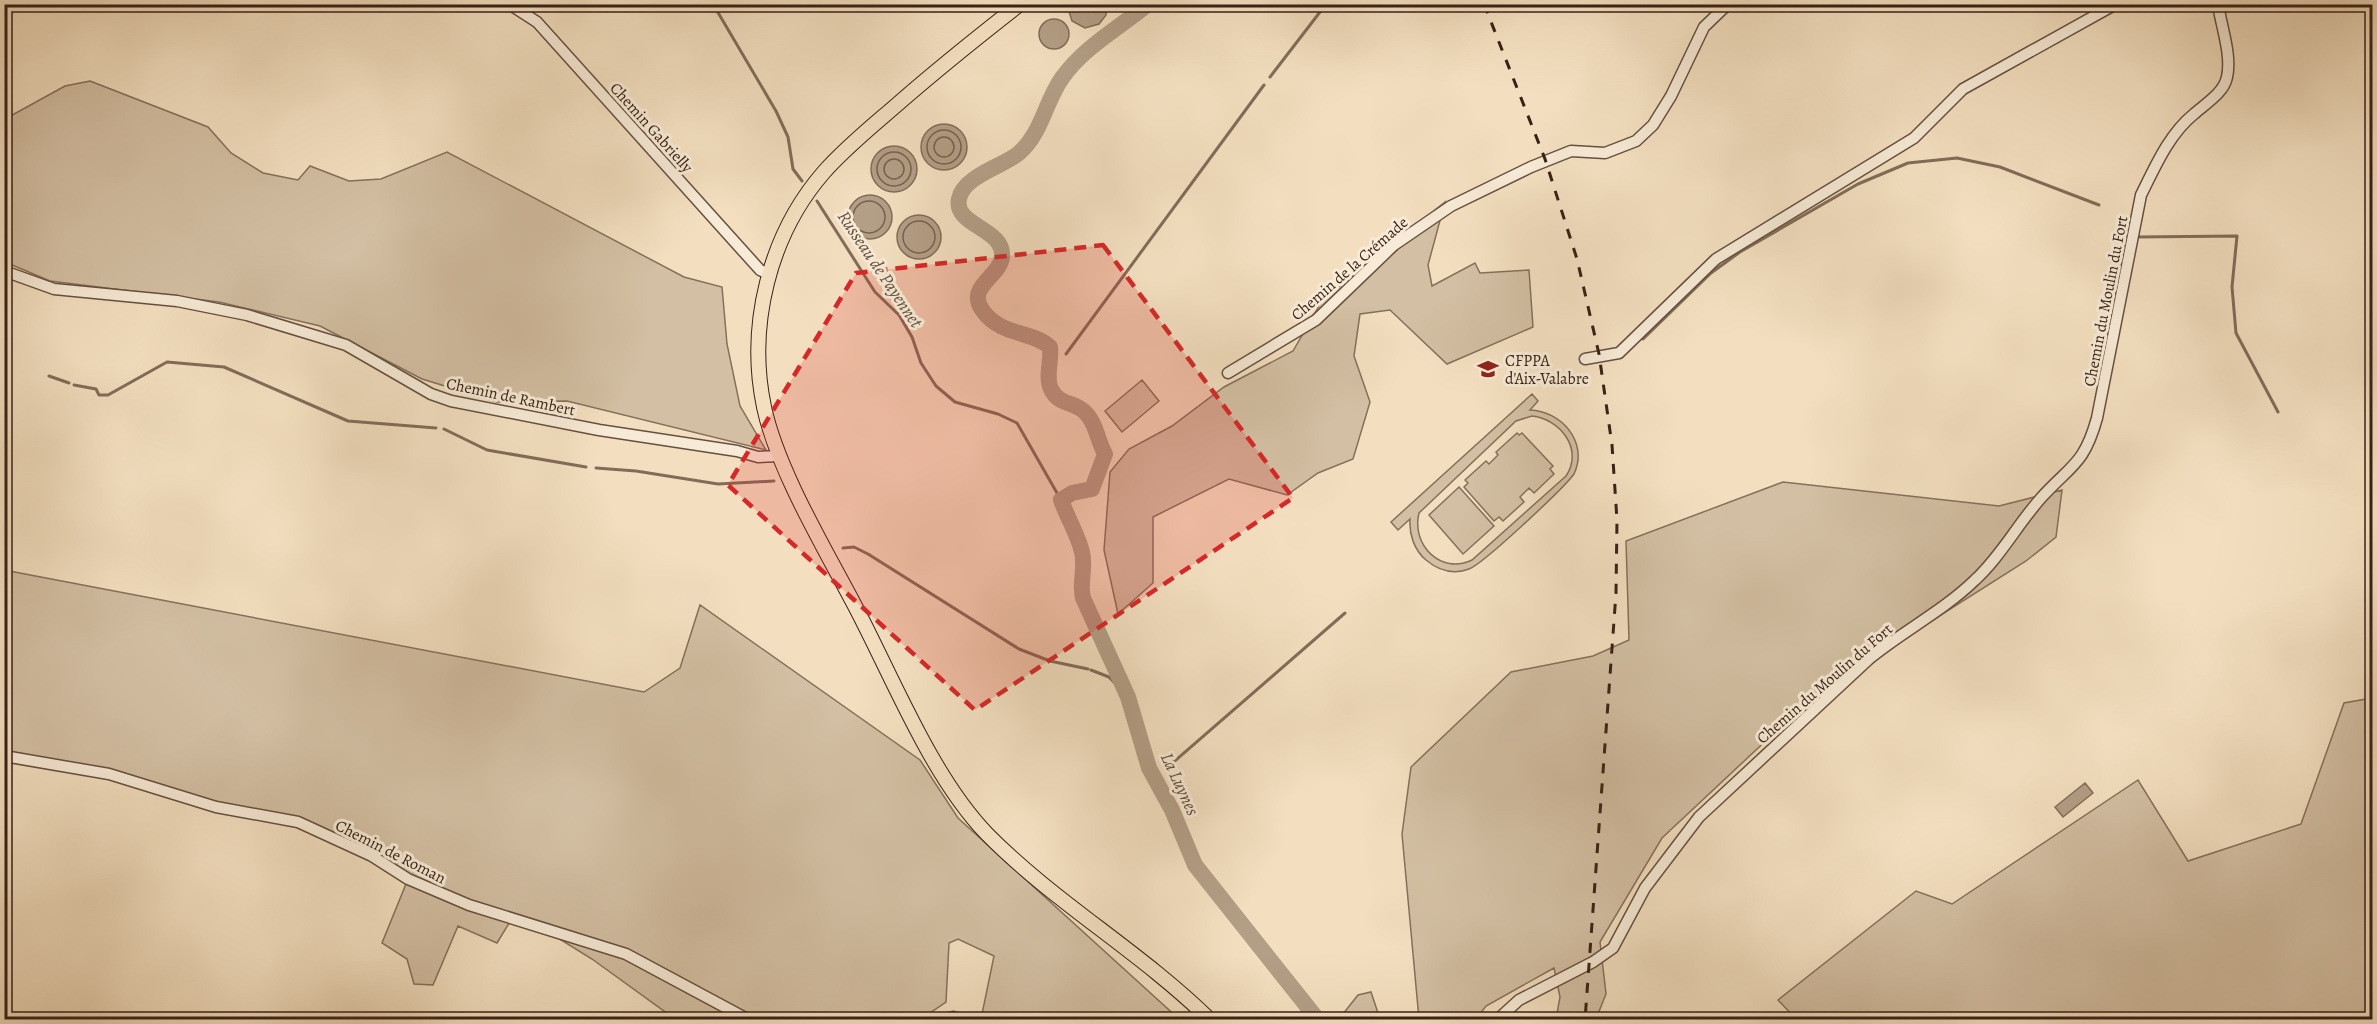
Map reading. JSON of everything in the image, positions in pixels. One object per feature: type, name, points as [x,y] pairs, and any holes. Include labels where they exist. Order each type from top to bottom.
[{"type":"main road","points":[[1020,4],[924,82],[823,173],[786,231],[768,274],[759,334],[759,374],[764,407],[780,456],[901,697],[937,765],[976,822],[1013,859],[1182,993],[1210,1020]]},
{"type":"main road","points":[[1118,943],[1198,1020]]},
{"type":"street","points":[[4,12],[13,4]]},
{"type":"street","name":"Chemin Gabrielly","points":[[509,4],[537,22],[760,270],[768,274]]},
{"type":"street","name":"Chemin de la Crémade","points":[[1228,373],[1316,320],[1394,245],[1451,206],[1531,167],[1571,151],[1605,153],[1636,141],[1653,125],[1671,96],[1704,27],[1728,4]]},
{"type":"street","points":[[1585,359],[1619,352],[1716,259],[1914,138],[1963,90],[2116,4]]},
{"type":"street","name":"Chemin du Moulin du Fort","points":[[1497,1020],[1519,1000],[1593,962],[1613,948],[1645,888],[1699,817],[1728,787],[1869,659],[1973,583],[1997,556],[2034,506],[2082,457],[2089,446],[2097,418],[2141,195],[2157,162],[2178,131],[2189,117],[2220,91],[2227,79],[2228,65],[2218,4]]},
{"type":"street","name":"Chemin de Rambert","points":[[4,271],[54,289],[177,301],[248,315],[346,345],[432,394],[451,401],[599,430],[737,451],[758,457],[780,456]]},
{"type":"street","name":"Chemin de Roman","points":[[4,756],[109,774],[216,807],[298,822],[372,856],[408,879],[469,904],[626,954],[749,1020]]},
{"type":"street","points":[[940,1020],[953,1017],[963,1020]]},
{"type":"highlighted area","points":[[1103,245],[1293,498],[975,710],[728,485],[856,273]]},
{"type":"shaded area","points":[[90,81],[208,127],[231,153],[263,173],[298,180],[310,166],[349,181],[381,179],[447,152],[684,277],[722,287],[727,344],[740,406],[766,450],[567,401],[497,402],[422,379],[320,326],[219,302],[50,281],[5,262],[5,119],[65,86]]},
{"type":"shaded area","points":[[1445,202],[1428,265],[1432,286],[1475,263],[1480,273],[1529,270],[1533,327],[1447,364],[1390,310],[1360,314],[1354,356],[1370,402],[1353,459],[1318,473],[1287,495],[1229,479],[1153,517],[1153,583],[1118,614],[1104,550],[1110,472],[1129,449],[1172,426],[1224,387],[1293,351],[1323,299]]},
{"type":"shaded area","points":[[1142,380],[1159,401],[1122,432],[1105,411]]},
{"type":"shaded area","points":[[1532,394],[1538,401],[1530,410],[1552,416],[1562,422],[1575,440],[1578,462],[1574,474],[1523,525],[1469,569],[1446,570],[1426,560],[1415,547],[1411,536],[1410,519],[1398,530],[1391,522]],"holes":[[[1532,416],[1542,418],[1560,429],[1571,446],[1571,466],[1566,476],[1472,560],[1460,564],[1450,563],[1439,560],[1431,554],[1424,546],[1420,536],[1419,513],[1516,421]]]},
{"type":"shaded area","points":[[1517,433],[1519,435],[1522,433],[1553,466],[1550,469],[1554,474],[1534,493],[1529,488],[1520,497],[1524,502],[1503,521],[1499,517],[1494,521],[1464,487],[1468,483],[1465,480],[1486,461],[1489,464],[1498,455],[1496,452]]},
{"type":"shaded area","points":[[1783,482],[1999,506],[2062,490],[2056,537],[2026,561],[1881,653],[1852,660],[1662,838],[1600,942],[1606,994],[1596,1019],[1556,1019],[1560,997],[1554,968],[1486,1006],[1476,1019],[1419,1019],[1402,834],[1411,767],[1511,672],[1593,656],[1629,640],[1626,541]]},
{"type":"shaded area","points":[[1459,487],[1494,526],[1463,554],[1429,515]]},
{"type":"shaded area","points":[[4,570],[644,692],[680,668],[700,605],[920,760],[958,818],[1179,1019],[981,1019],[994,956],[958,939],[949,943],[946,1002],[921,1019],[675,1019],[592,959],[542,928],[511,920],[497,943],[458,926],[433,985],[414,984],[407,959],[382,943],[408,879],[315,829],[149,786],[5,756]]},
{"type":"shaded area","points":[[2372,698],[2372,1019],[1797,1020],[1778,1000],[1916,891],[1952,904],[2138,780],[2188,861],[2301,824],[2344,703]]},
{"type":"shaded area","points":[[1371,992],[1380,1019],[1339,1019],[1358,995]]},
{"type":"water","points":[[1067,5],[1107,5],[1106,15],[1099,24],[1085,28],[1072,21]]},
{"type":"water","points":[[1054,19],[1065,23],[1069,34],[1065,45],[1054,49],[1043,45],[1039,34],[1043,23]]},
{"type":"water","points":[[944,124],[953,125],[960,131],[966,138],[966,156],[960,163],[953,169],[944,170],[935,169],[928,163],[922,156],[921,147],[922,138],[928,131],[935,125]]},
{"type":"water","points":[[894,146],[903,147],[910,153],[916,160],[916,178],[910,185],[903,191],[894,192],[885,191],[878,185],[872,178],[871,169],[872,160],[878,153],[885,147]]},
{"type":"water","points":[[870,195],[886,201],[892,217],[886,233],[870,239],[854,233],[848,217],[854,201]]},
{"type":"water","points":[[919,215],[935,221],[941,237],[935,253],[919,259],[903,253],[897,237],[903,221]]},
{"type":"water","points":[[2085,783],[2093,793],[2063,817],[2055,807]]},
{"type":"waterway","name":"Russeau de Payennet","points":[[713,4],[776,111],[788,137],[793,169],[802,181]]},
{"type":"waterway","name":"La Luynes","points":[[1148,4],[1091,47],[1071,67],[1056,87],[1027,145],[1012,158],[968,184],[962,191],[959,208],[971,222],[988,233],[1001,247],[1000,264],[985,282],[978,295],[983,311],[999,325],[1035,338],[1050,347],[1049,384],[1051,389],[1060,400],[1086,413],[1105,454],[1092,489],[1072,493],[1061,500],[1082,552],[1083,598],[1128,697],[1149,768],[1172,810],[1195,865],[1318,1020]]},
{"type":"waterway","points":[[1270,77],[1320,12],[1332,4]]},
{"type":"waterway","points":[[1066,354],[1264,85]]},
{"type":"waterway","points":[[1643,339],[1711,273],[1740,252],[1858,184],[1908,163],[1957,158],[2000,167],[2099,205]]},
{"type":"waterway","name":"Russeau de Payennet","points":[[817,201],[875,292],[899,315],[912,337],[921,363],[936,386],[955,402],[998,414],[1017,423],[1061,500]]},
{"type":"waterway","points":[[2137,237],[2237,236],[2232,287],[2236,333],[2278,412]]},
{"type":"waterway","points":[[74,385],[96,389],[99,395],[108,395],[167,362],[224,367],[348,421],[436,428]]},
{"type":"waterway","points":[[1049,379],[1055,370]]},
{"type":"waterway","points":[[49,376],[69,383]]},
{"type":"waterway","points":[[444,429],[487,450],[586,467]]},
{"type":"waterway","points":[[596,468],[636,471],[718,484],[774,481]]},
{"type":"waterway","points":[[843,548],[854,547],[868,554],[1019,649],[1050,661],[1088,669]]},
{"type":"waterway","name":"La Luynes","points":[[1169,766],[1345,613]]},
{"type":"waterway","points":[[1091,670],[1109,677],[1128,697]]},
{"type":"railway","points":[[1484,4],[1545,159],[1577,259],[1599,354],[1612,445],[1617,520],[1616,593],[1585,1020]]},
{"type":"place","name":"CFPPA d'Aix-Valabre","points":[[1488,369]]}]
